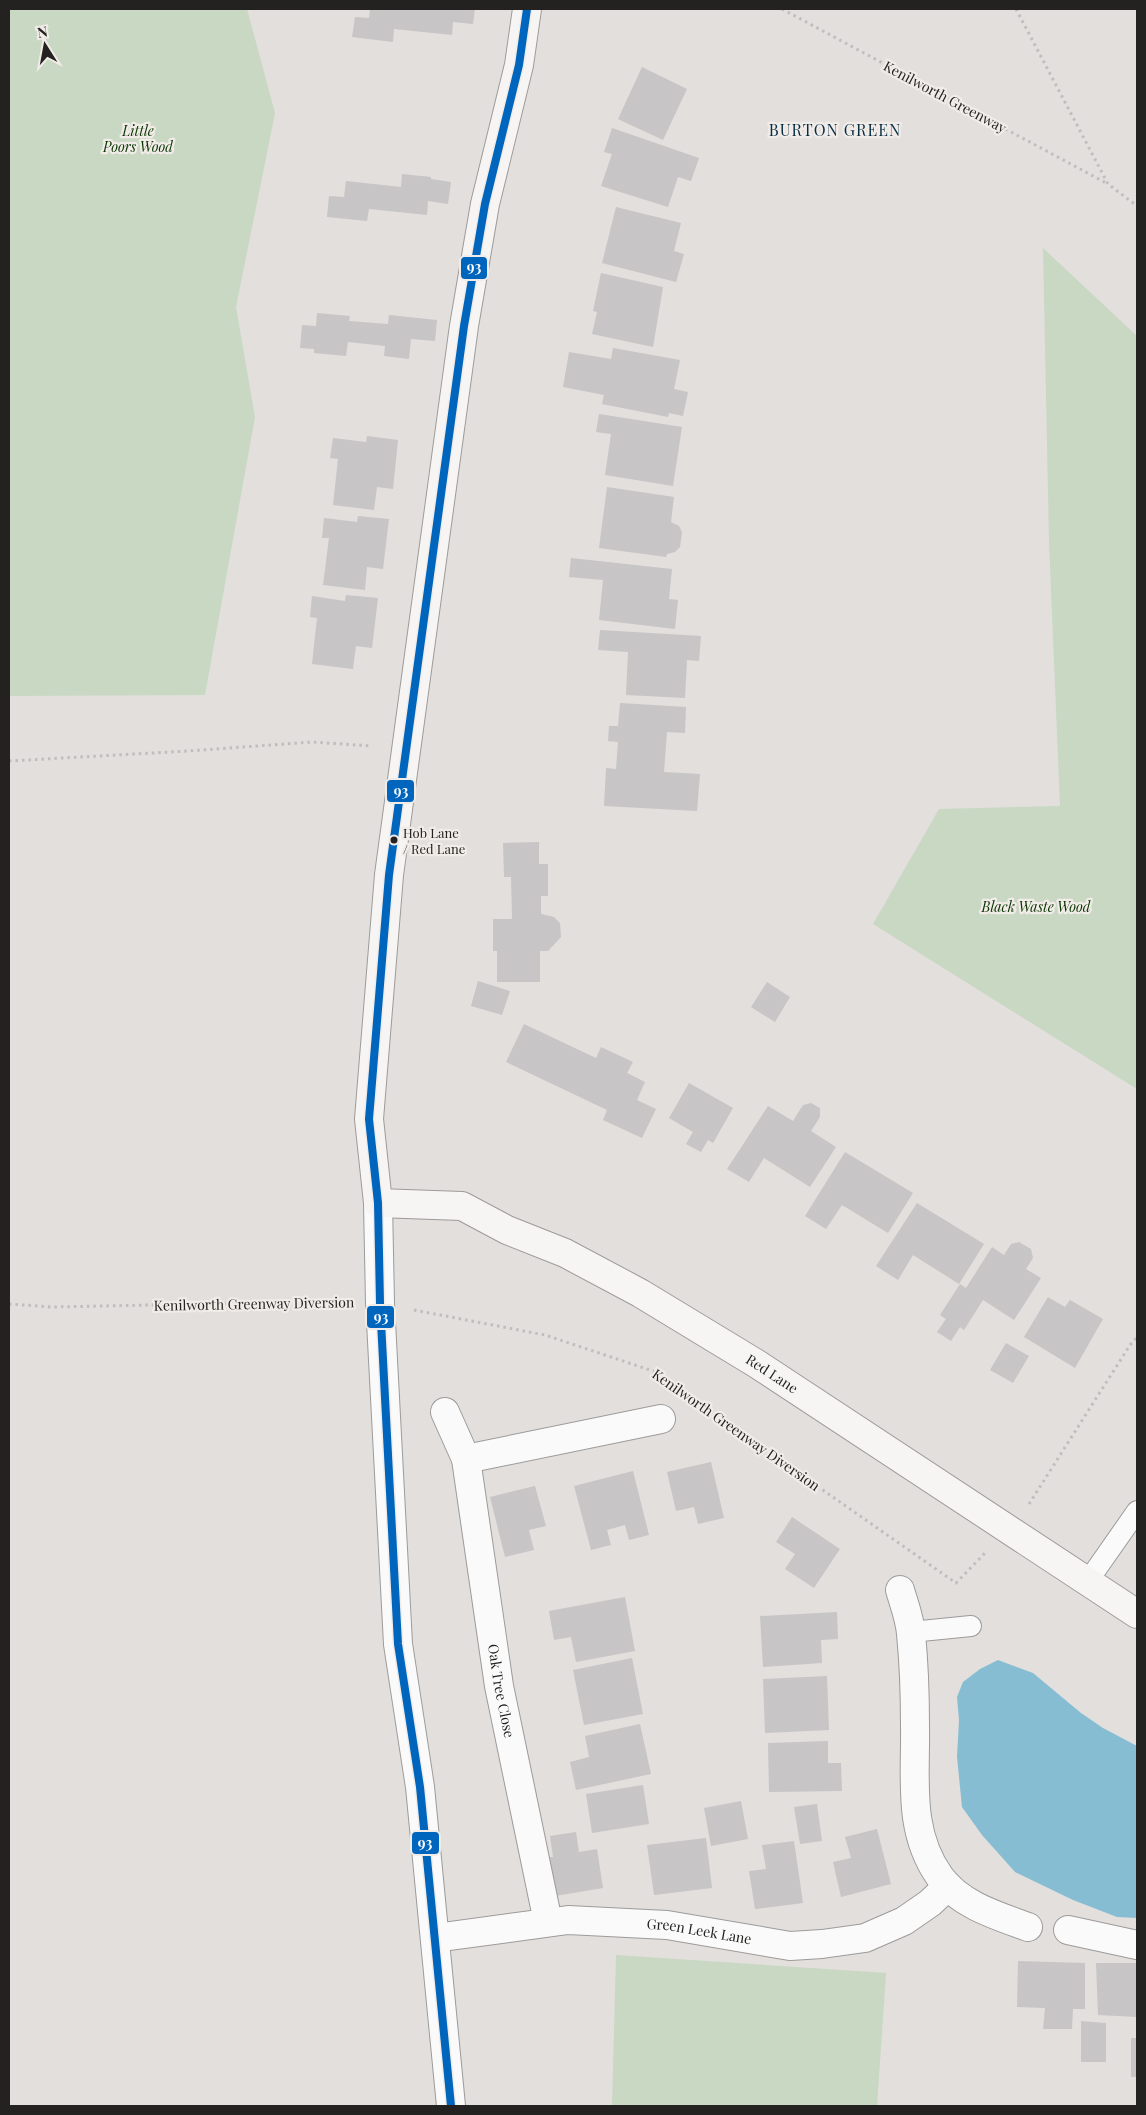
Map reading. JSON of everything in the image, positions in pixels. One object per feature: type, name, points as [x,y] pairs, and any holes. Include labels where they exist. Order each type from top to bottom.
[{"type":"street","points":[[452,2106],[420,1787],[398,1644],[380,1303],[378,1202],[369,1119],[388,875],[464,326],[485,204],[519,65],[527,9]]},
{"type":"street","name":"Red Lane","points":[[378,1202],[462,1206],[507,1230],[565,1253],[640,1293],[757,1364],[1137,1614]]},
{"type":"street","name":"Oak Tree Close","points":[[444,1412],[466,1459],[499,1686],[548,1922]]},
{"type":"street","points":[[466,1459],[660,1419]]},
{"type":"street","points":[[900,1590],[911,1632],[915,1720],[914,1800],[918,1826],[925,1849],[940,1877],[965,1900],[992,1914],[1028,1927]]},
{"type":"street","name":"Green Leek Lane","points":[[436,1938],[568,1920],[668,1925],[790,1946],[822,1944],[865,1938],[904,1921],[930,1903],[948,1886]]},
{"type":"street","points":[[1068,1930],[1137,1945]]},
{"type":"lane","points":[[1088,1581],[1137,1510]]},
{"type":"lane","points":[[911,1632],[970,1626]]},
{"type":"path","name":"Kenilworth Greenway","points":[[782,9],[1108,184],[1137,206]]},
{"type":"path","points":[[1016,9],[1108,184]]},
{"type":"path","points":[[9,761],[188,752],[312,742],[405,748]]},
{"type":"path","name":"Kenilworth Greenway Diversion","points":[[9,1304],[52,1307],[240,1303],[380,1303],[545,1334],[653,1371],[956,1583],[1026,1509],[1130,1345],[1137,1337]]},
{"type":"green space","name":"Little Poors Wood","points":[[9,9],[247,9],[275,113],[236,307],[255,417],[205,695],[9,696]]},
{"type":"green space","name":"Black Waste Wood","points":[[1043,248],[1137,336],[1137,1089],[873,924],[939,809],[1060,806],[1049,541]]},
{"type":"green space","points":[[616,1955],[886,1973],[877,2106],[612,2106]]},
{"type":"water","points":[[998,1660],[1033,1673],[1081,1713],[1103,1728],[1137,1746],[1137,1918],[1117,1917],[1073,1900],[1015,1872],[982,1835],[962,1807],[957,1757],[959,1720],[957,1697],[963,1682],[980,1669]]},
{"type":"building","points":[[370,9],[475,9],[473,24],[453,22],[452,35],[394,29],[393,42],[352,37],[355,17],[369,18]]},
{"type":"building","points":[[642,67],[687,89],[663,140],[618,119]]},
{"type":"building","points":[[612,128],[699,158],[691,181],[678,177],[668,207],[601,186],[612,154],[604,152]]},
{"type":"building","points":[[402,174],[431,177],[431,179],[451,182],[448,204],[428,201],[427,215],[369,209],[367,221],[327,217],[329,196],[344,197],[346,181],[401,187]]},
{"type":"building","points":[[616,207],[681,223],[674,251],[684,254],[676,282],[602,263]]},
{"type":"building","points":[[601,273],[663,287],[653,347],[592,334],[597,312],[593,311]]},
{"type":"building","points":[[317,313],[350,316],[349,321],[388,324],[389,315],[437,320],[435,341],[411,339],[409,359],[384,356],[385,346],[348,342],[346,356],[314,353],[314,349],[300,348],[302,325],[316,326]]},
{"type":"building","points":[[613,348],[680,360],[674,389],[688,392],[683,416],[669,413],[668,417],[602,404],[604,395],[563,387],[569,352],[611,359]]},
{"type":"building","points":[[599,414],[682,427],[673,486],[605,475],[611,434],[596,432]]},
{"type":"building","points":[[367,436],[398,440],[393,489],[377,487],[374,510],[333,505],[338,459],[330,458],[333,438],[366,442]]},
{"type":"building","points":[[607,487],[674,497],[671,522],[679,526],[682,532],[680,547],[675,552],[667,554],[666,557],[599,548]]},
{"type":"building","points":[[358,516],[389,519],[383,569],[367,567],[365,590],[323,585],[329,538],[322,538],[324,518],[357,522]]},
{"type":"building","points":[[571,558],[672,569],[669,599],[678,600],[675,629],[599,620],[603,580],[569,577]]},
{"type":"building","points":[[346,595],[378,598],[372,648],[356,646],[353,669],[312,664],[317,618],[310,617],[312,596],[345,601]]},
{"type":"building","points":[[600,630],[701,636],[699,661],[687,660],[685,698],[626,695],[628,652],[598,650]]},
{"type":"building","points":[[620,703],[686,707],[685,733],[667,732],[664,772],[700,774],[697,811],[604,806],[606,768],[616,769],[618,742],[608,741],[609,726],[618,726]]},
{"type":"building","points":[[539,842],[539,864],[548,864],[548,896],[541,896],[541,914],[554,917],[560,923],[561,937],[548,951],[540,951],[540,982],[497,982],[497,951],[493,951],[493,919],[512,919],[511,877],[504,877],[503,843]]},
{"type":"building","points":[[478,981],[510,991],[502,1015],[471,1006]]},
{"type":"building","points":[[767,982],[790,997],[775,1022],[751,1007]]},
{"type":"building","points":[[524,1024],[596,1058],[601,1047],[633,1062],[627,1073],[645,1082],[637,1100],[656,1109],[642,1138],[603,1120],[607,1110],[506,1062]]},
{"type":"building","points":[[689,1083],[733,1108],[713,1143],[708,1140],[701,1152],[686,1144],[693,1132],[669,1118]]},
{"type":"building","points":[[811,1103],[820,1108],[820,1117],[811,1131],[836,1147],[810,1187],[764,1158],[749,1182],[727,1169],[768,1106],[793,1121],[803,1105]]},
{"type":"building","points":[[845,1152],[913,1193],[888,1233],[842,1205],[826,1229],[805,1216]]},
{"type":"building","points":[[917,1203],[984,1244],[959,1284],[913,1255],[898,1280],[876,1266]]},
{"type":"building","points":[[1019,1242],[1031,1249],[1033,1258],[1026,1269],[1041,1278],[1014,1320],[983,1300],[964,1330],[960,1327],[951,1341],[937,1332],[946,1319],[940,1315],[960,1284],[966,1288],[992,1247],[1004,1255],[1011,1244]]},
{"type":"building","points":[[1048,1297],[1065,1307],[1070,1300],[1103,1319],[1075,1368],[1024,1337]]},
{"type":"building","points":[[1006,1343],[1029,1356],[1013,1383],[990,1370]]},
{"type":"building","points":[[711,1462],[724,1518],[698,1524],[694,1507],[676,1511],[667,1472]]},
{"type":"building","points":[[633,1471],[649,1535],[629,1540],[625,1525],[607,1530],[611,1545],[591,1550],[574,1486]]},
{"type":"building","points":[[535,1486],[546,1526],[529,1530],[534,1550],[505,1557],[490,1497]]},
{"type":"building","points":[[792,1517],[840,1549],[814,1588],[785,1569],[795,1554],[776,1542]]},
{"type":"building","points":[[625,1597],[635,1651],[576,1662],[571,1637],[554,1640],[549,1611]]},
{"type":"building","points":[[837,1612],[838,1639],[821,1640],[822,1663],[763,1667],[760,1616]]},
{"type":"building","points":[[632,1658],[643,1714],[584,1725],[573,1670]]},
{"type":"building","points":[[827,1676],[829,1730],[765,1733],[763,1679]]},
{"type":"building","points":[[640,1724],[651,1774],[576,1790],[570,1762],[589,1757],[585,1736]]},
{"type":"building","points":[[828,1741],[828,1763],[841,1763],[842,1791],[769,1792],[768,1743]]},
{"type":"building","points":[[643,1785],[649,1824],[592,1833],[586,1794]]},
{"type":"building","points":[[741,1801],[748,1839],[711,1846],[704,1808]]},
{"type":"building","points":[[817,1804],[822,1841],[800,1844],[794,1807]]},
{"type":"building","points":[[877,1829],[891,1884],[841,1897],[833,1862],[851,1858],[845,1837]]},
{"type":"building","points":[[576,1832],[579,1852],[597,1849],[603,1888],[555,1896],[549,1857],[553,1857],[550,1836]]},
{"type":"building","points":[[706,1838],[712,1888],[654,1895],[647,1845]]},
{"type":"building","points":[[794,1841],[803,1903],[755,1909],[749,1871],[766,1869],[762,1845]]},
{"type":"building","points":[[1018,1961],[1085,1963],[1085,2009],[1073,2009],[1072,2029],[1043,2029],[1045,2008],[1017,2007]]},
{"type":"building","points":[[1096,1963],[1137,1963],[1137,2017],[1098,2015]]},
{"type":"building","points":[[1081,2021],[1106,2023],[1106,2062],[1081,2062]]},
{"type":"building","points":[[1131,2038],[1137,2038],[1137,2077],[1131,2077]]},
{"type":"transit line","name":"93","points":[[451,2106],[420,1787],[398,1644],[380,1303],[378,1203],[369,1119],[389,875],[464,326],[485,204],[519,65],[527,9]]},
{"type":"place","name":"Hob Lane / Red Lane","points":[[394,840]]},
{"type":"district","name":"BURTON GREEN","points":[[835,130]]}]
